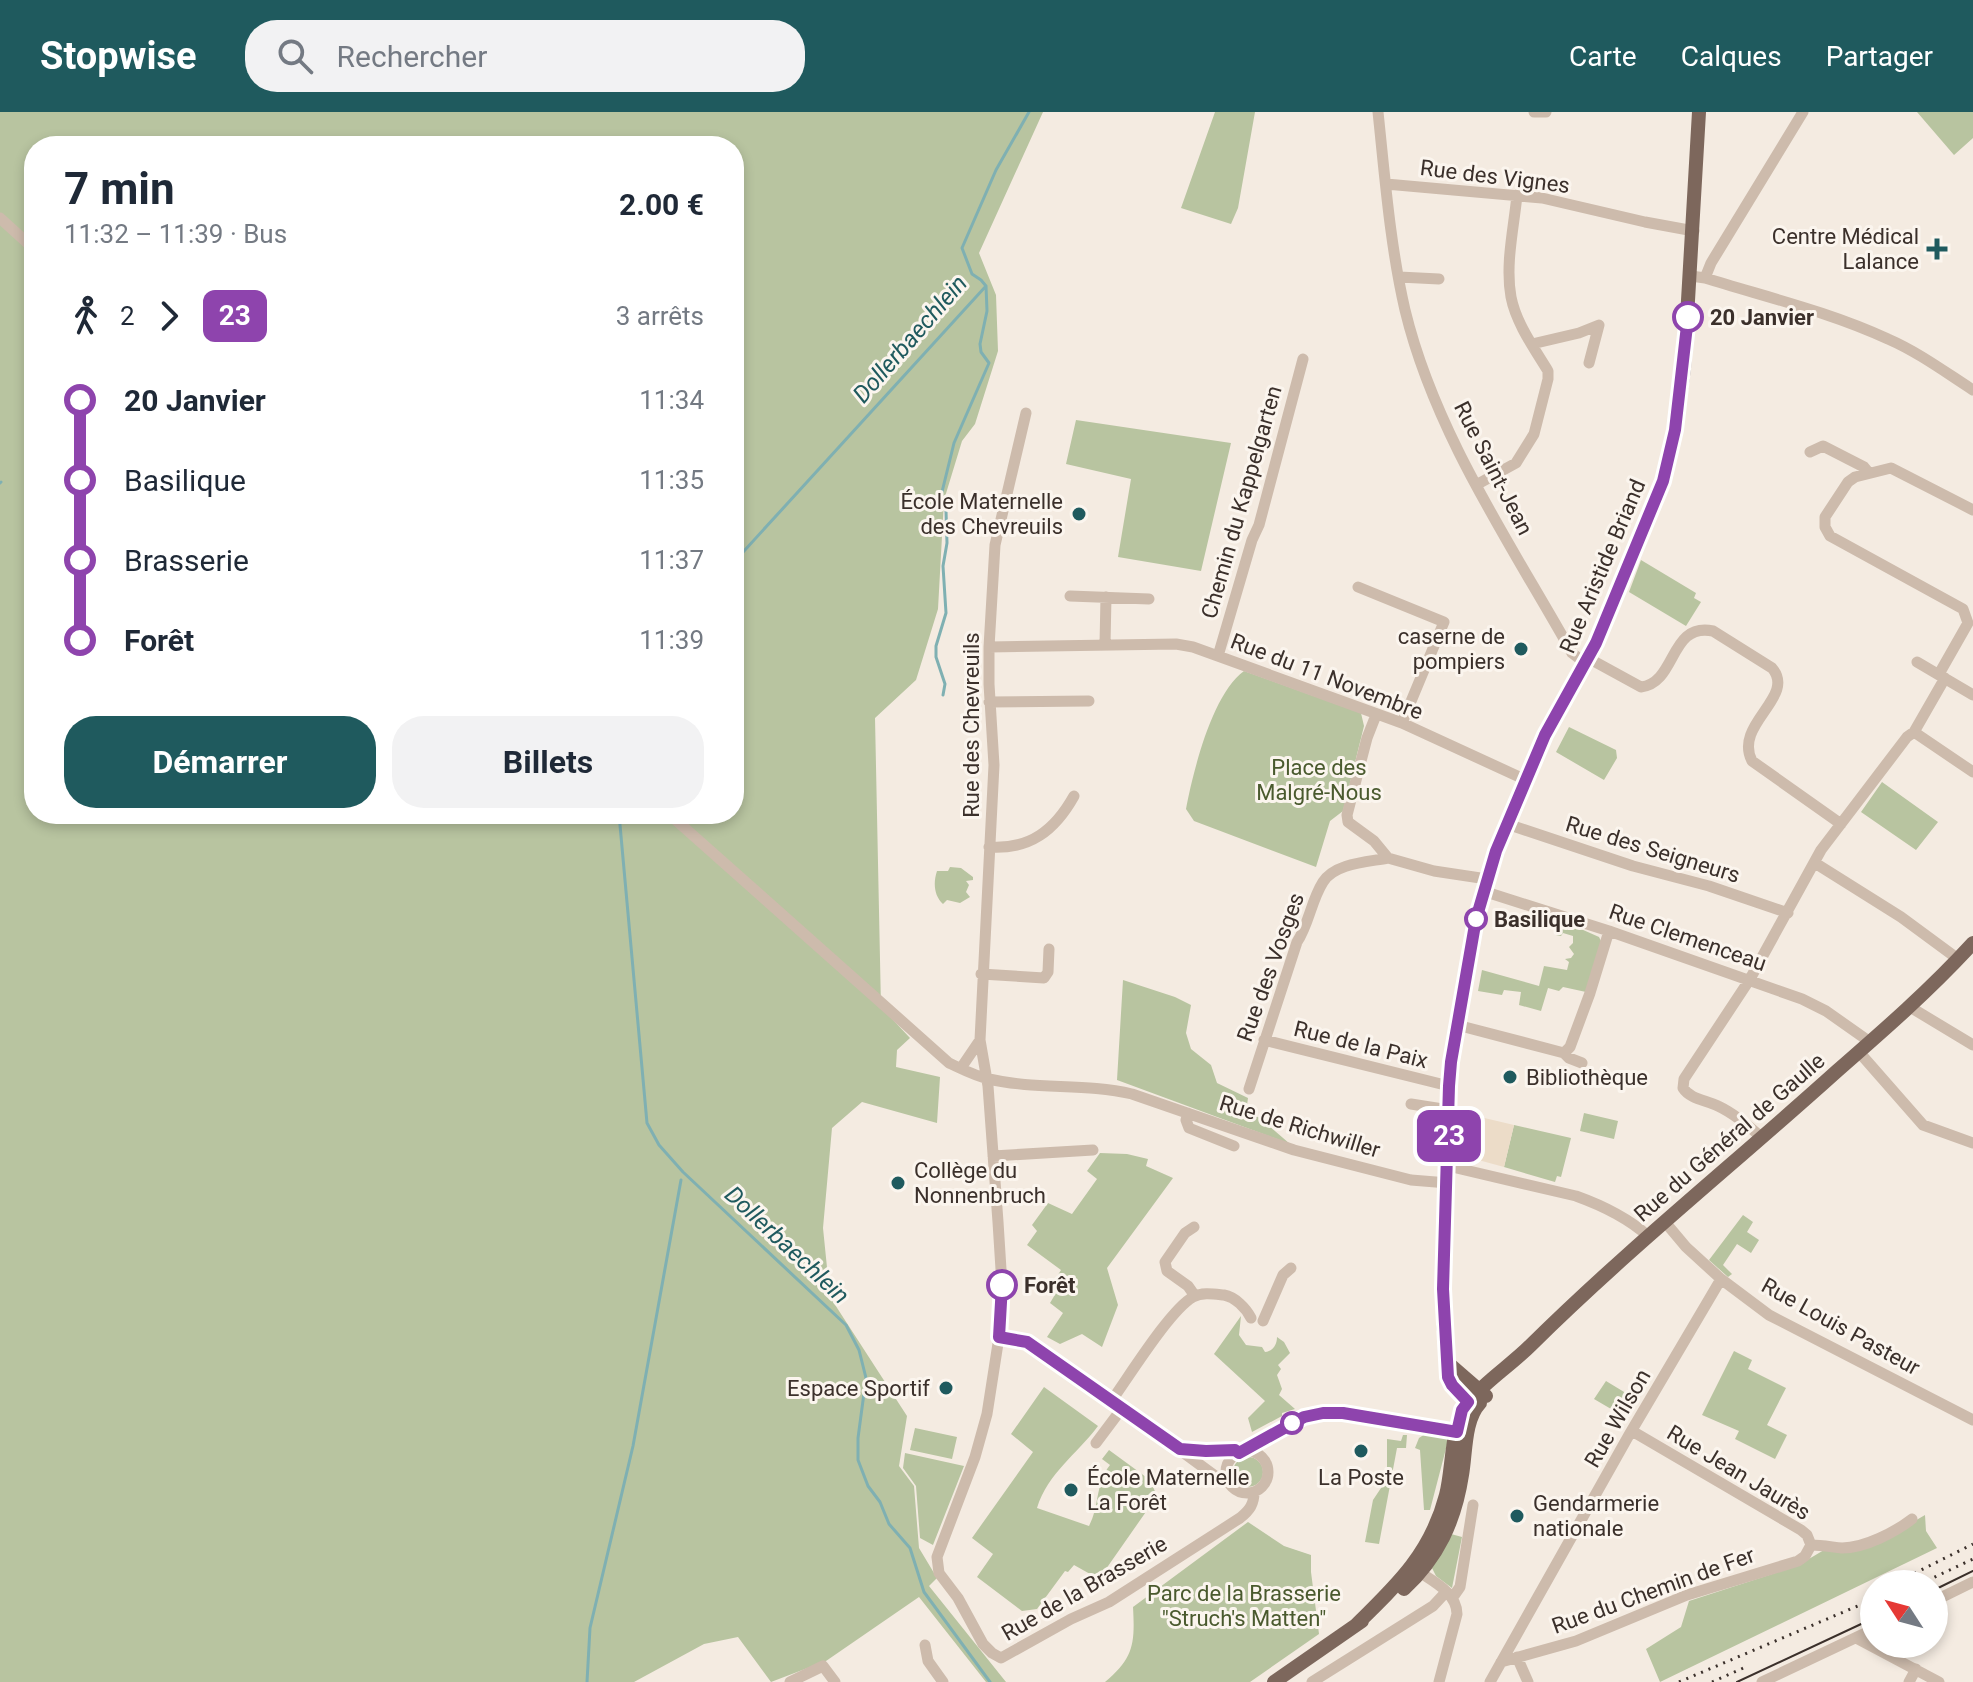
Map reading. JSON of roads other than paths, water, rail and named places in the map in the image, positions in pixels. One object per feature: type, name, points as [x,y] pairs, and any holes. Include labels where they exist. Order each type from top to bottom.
[{"type":"main road","name":"Rue Aristide Briand","points":[[1477,1399],[1448,1363],[1443,1320],[1449,1086],[1457,1025],[1485,885],[1507,824],[1559,706],[1587,660],[1638,547],[1663,481],[1677,415],[1698,277],[1694,231],[1699,112]]},
{"type":"main road","name":"Rue du Général de Gaulle","points":[[1477,1399],[1591,1286],[1910,1007],[1973,943]]},
{"type":"main road","points":[[1274,1682],[1378,1610],[1417,1570],[1442,1509],[1463,1432],[1462,1410],[1477,1399]]},
{"type":"main road","points":[[1355,1626],[1417,1570]]},
{"type":"street","name":"Rue Saint-Jean","points":[[1378,112],[1399,277],[1406,313],[1424,368],[1476,485],[1572,653],[1587,660]]},
{"type":"street","points":[[1534,112],[1546,112]]},
{"type":"street","points":[[1803,112],[1711,263],[1698,277],[1846,321],[1885,337],[1973,390]]},
{"type":"street","name":"Rue des Vignes","points":[[1386,184],[1517,195],[1694,231]]},
{"type":"street","points":[[1476,485],[1516,463],[1534,434],[1548,379],[1548,371],[1517,316],[1511,298],[1509,278],[1517,195]]},
{"type":"street","points":[[0,218],[24,240]]},
{"type":"street","points":[[1399,277],[1439,279]]},
{"type":"street","points":[[1532,344],[1599,325],[1589,363]]},
{"type":"street","points":[[1579,333],[1593,347]]},
{"type":"street","name":"Chemin du Kappelgarten","points":[[1218,656],[1259,525],[1303,359]]},
{"type":"street","name":"Rue des Chevreuils","points":[[1001,1658],[983,1644],[958,1598],[939,1573],[937,1557],[987,1414],[999,1337],[1002,1285],[987,1079],[980,1040],[994,765],[989,647],[995,545],[1026,413]]},
{"type":"street","points":[[1810,452],[1823,446],[1864,467],[1869,473]]},
{"type":"street","points":[[1762,1138],[1719,1107],[1688,1094],[1683,1088],[1684,1079],[1750,979],[1815,863],[1841,824],[1914,732],[1968,623],[1963,609],[1830,536],[1825,527],[1825,517],[1848,482],[1891,468],[1973,510]]},
{"type":"street","points":[[1358,587],[1444,622],[1402,723]]},
{"type":"street","points":[[1070,596],[1149,599]]},
{"type":"street","points":[[1105,644],[1106,597]]},
{"type":"street","points":[[1587,660],[1641,687],[1651,686],[1659,679],[1685,637],[1696,629],[1703,629],[1713,631],[1772,668],[1776,673],[1777,690],[1749,736],[1746,750],[1752,761],[1841,824]]},
{"type":"street","name":"Rue du 11 Novembre","points":[[989,647],[1176,644],[1218,656],[1402,723],[1526,780]]},
{"type":"street","points":[[1917,662],[1973,695]]},
{"type":"street","points":[[989,702],[1089,701]]},
{"type":"street","points":[[1376,715],[1347,815],[1348,822],[1374,841],[1388,858]]},
{"type":"street","points":[[1914,732],[1973,772]]},
{"type":"street","points":[[989,847],[1020,846],[1048,832],[1062,817],[1074,796]]},
{"type":"street","name":"Rue de Richwiller","points":[[680,824],[933,1051],[961,1068],[987,1079],[1113,1090],[1294,1150],[1411,1180],[1448,1183]]},
{"type":"street","name":"Rue des Seigneurs","points":[[1507,824],[1788,913]]},
{"type":"street","name":"Rue Clemenceau","points":[[1388,858],[1485,885],[1802,999],[1826,1011],[1864,1047],[1923,1125],[1973,1143]]},
{"type":"street","name":"Rue des Vosges","points":[[1249,1089],[1297,942],[1322,883],[1348,865],[1388,858]]},
{"type":"street","points":[[1815,863],[1901,917],[1958,959]]},
{"type":"street","points":[[1564,1053],[1570,1047],[1590,993],[1609,931]]},
{"type":"street","points":[[981,974],[1044,978],[1048,972],[1049,949]]},
{"type":"street","points":[[1910,1007],[1973,1045]]},
{"type":"street","points":[[1457,1025],[1564,1053],[1582,1063]]},
{"type":"street","points":[[961,1068],[980,1040]]},
{"type":"street","name":"Rue de la Paix","points":[[1264,1040],[1449,1086]]},
{"type":"street","points":[[1411,1104],[1449,1110]]},
{"type":"street","name":"Rue de Richwiller","points":[[1188,1113],[1186,1120],[1189,1128],[1234,1146]]},
{"type":"street","points":[[993,1156],[1093,1150]]},
{"type":"street","points":[[1448,1166],[1594,1202],[1636,1225],[1648,1236]]},
{"type":"street","name":"Rue Louis Pasteur","points":[[1665,1222],[1686,1247],[1721,1279],[1769,1315],[1973,1420]]},
{"type":"street","points":[[1194,1227],[1185,1233],[1165,1262],[1167,1271],[1188,1286],[1195,1296]]},
{"type":"street","points":[[1096,1443],[1178,1309],[1195,1296],[1211,1293],[1230,1297],[1257,1320],[1283,1275],[1291,1268]]},
{"type":"street","name":"Rue Wilson","points":[[1490,1682],[1721,1279]]},
{"type":"street","points":[[999,1337],[1027,1342],[1118,1403],[1222,1481],[1228,1479]]},
{"type":"street","points":[[1208,1471],[1238,1455],[1251,1444],[1304,1417],[1331,1413],[1463,1432]]},
{"type":"street","name":"Rue Jean Jaurès","points":[[1632,1431],[1801,1530],[1811,1545],[1841,1548],[1855,1545],[1889,1533],[1912,1519]]},
{"type":"street","points":[[1238,1455],[1227,1472],[1228,1479],[1241,1492],[1254,1492],[1267,1479],[1271,1435]]},
{"type":"street","points":[[1180,1449],[1235,1450],[1238,1455]]},
{"type":"street","points":[[1238,1455],[1262,1457],[1267,1466]]},
{"type":"street","name":"Rue de la Brasserie","points":[[1001,1658],[1071,1619],[1109,1602],[1240,1518],[1249,1511],[1254,1492]]},
{"type":"street","points":[[1312,1682],[1460,1587],[1473,1505]]},
{"type":"street","name":"Rue du Chemin de Fer","points":[[1501,1662],[1576,1641],[1687,1595],[1798,1561],[1811,1545]]},
{"type":"street","points":[[1417,1570],[1450,1594],[1457,1614],[1440,1680]]},
{"type":"street","points":[[1948,1594],[1973,1582]]},
{"type":"street","points":[[1762,1682],[1860,1636]]},
{"type":"street","points":[[925,1645],[928,1661],[943,1682]]},
{"type":"street","points":[[1517,1657],[1528,1682]]},
{"type":"street","points":[[1896,1658],[1939,1682]]},
{"type":"street","points":[[790,1682],[823,1666],[835,1682]]},
{"type":"street","points":[[1909,1682],[1916,1669]]},
{"type":"waterway","name":"Dollerbaechlein","points":[[986,286],[972,274],[962,248],[996,170],[1029,112]]},
{"type":"waterway","name":"Dollerbaechlein","points":[[744,551],[986,286]]},
{"type":"waterway","points":[[943,695],[945,684],[936,657],[936,646],[946,613],[943,566],[947,543],[946,511],[941,496],[954,443],[989,363],[981,352],[980,344],[987,311],[986,286]]},
{"type":"waterway","name":"Dollerbaechlein","points":[[620,824],[647,1123],[659,1145],[683,1172],[846,1325],[859,1350],[866,1378],[858,1460],[868,1486],[880,1502],[889,1524],[910,1548],[924,1592],[990,1682]]},
{"type":"waterway","points":[[587,1682],[590,1628],[633,1446],[681,1180]]},
{"type":"tram line","points":[[1948,1583],[1973,1571]]},
{"type":"tram line","points":[[1737,1682],[1860,1625]]},
{"type":"railway","points":[[1921,1570],[1973,1544]]},
{"type":"railway","points":[[1948,1571],[1973,1559]]},
{"type":"railway","points":[[1679,1682],[1860,1605]]},
{"type":"railway","points":[[1712,1682],[1748,1666]]},
{"type":"place","name":"Centre Médical Lalance","points":[[1937,249]]},
{"type":"place","name":"20 Janvier","points":[[1688,317]]},
{"type":"place","name":"École Maternelle des Chevreuils","points":[[1079,514]]},
{"type":"place","name":"caserne de pompiers","points":[[1521,649]]},
{"type":"place","name":"Basilique","points":[[1476,919]]},
{"type":"place","name":"Bibliothèque","points":[[1510,1077]]},
{"type":"place","name":"Collège du Nonnenbruch","points":[[898,1183]]},
{"type":"place","name":"Forêt","points":[[1002,1285]]},
{"type":"place","name":"Espace Sportif","points":[[946,1388]]},
{"type":"place","name":"La Poste","points":[[1361,1451]]},
{"type":"place","name":"École Maternelle La Forêt","points":[[1071,1490]]},
{"type":"place","name":"Gendarmerie nationale","points":[[1517,1516]]},
{"type":"park label","name":"Place des Malgré-Nous","points":[[1319,780]]},
{"type":"park label","name":"Parc de la Brasserie \"Struch's Matten\"","points":[[1244,1606]]}]
